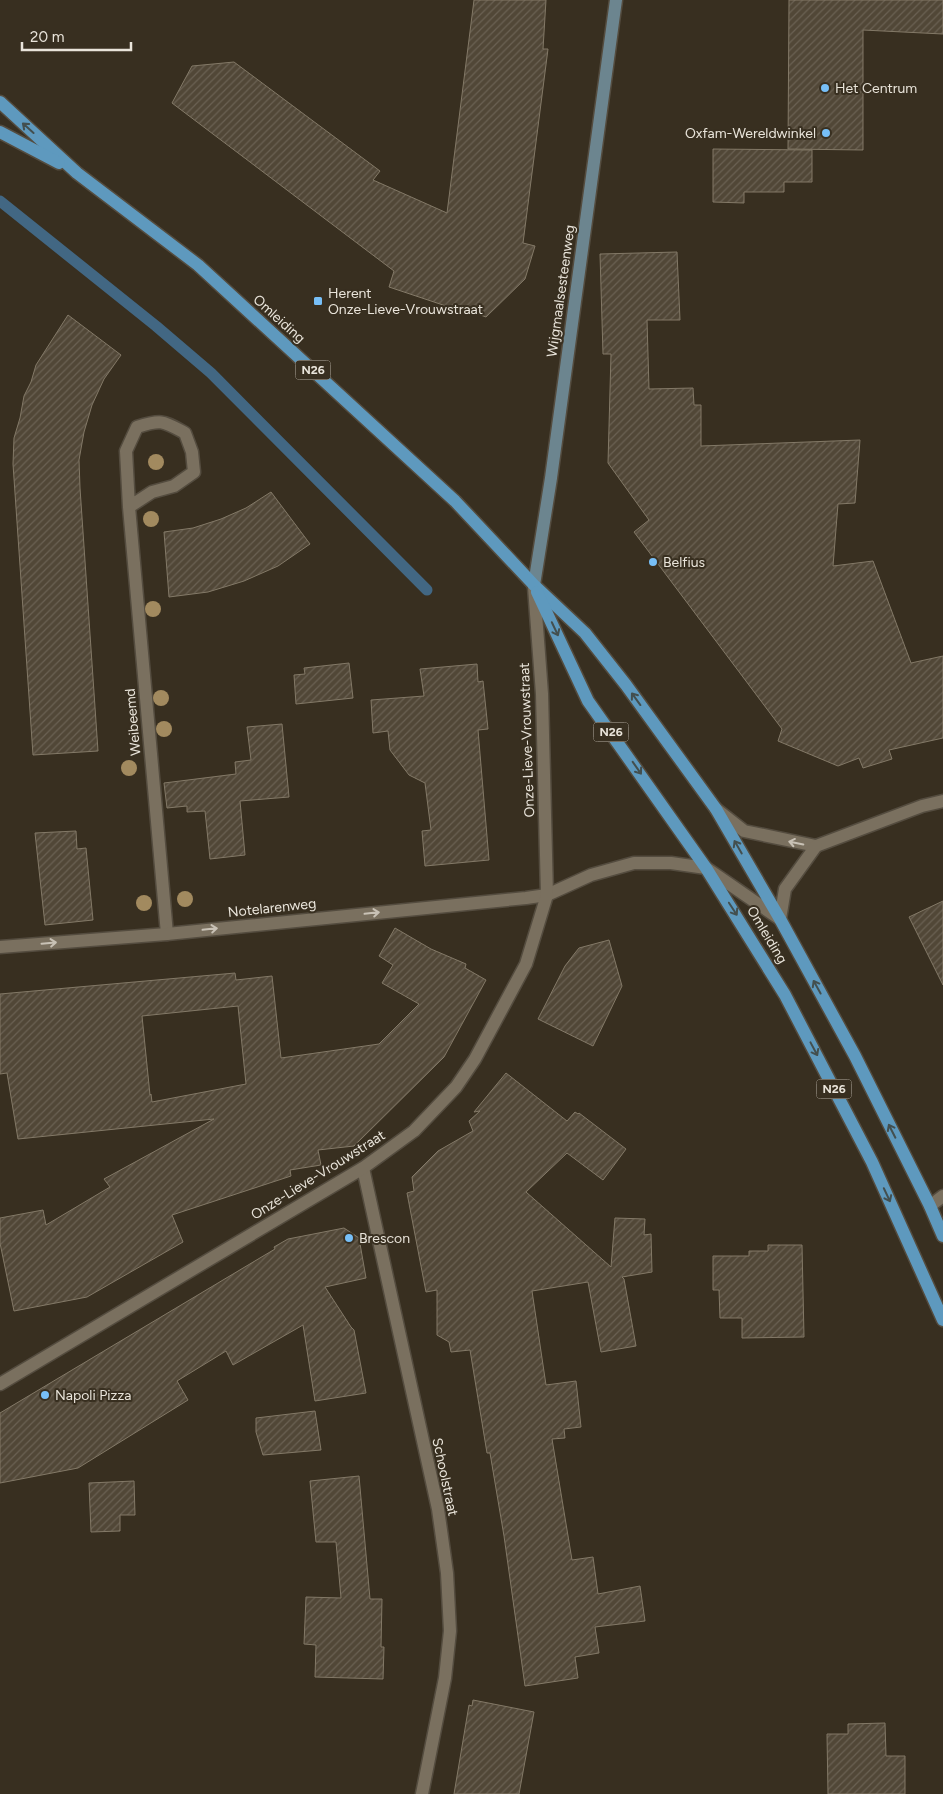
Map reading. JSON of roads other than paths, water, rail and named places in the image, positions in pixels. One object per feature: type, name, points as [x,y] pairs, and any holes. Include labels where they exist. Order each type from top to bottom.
[{"type":"main road","name":"Omleiding","points":[[0,102],[77,172],[198,265],[455,501],[534,585],[585,633],[716,809],[780,919],[855,1056],[943,1236]]},
{"type":"main road","name":"Omleiding","points":[[0,132],[77,172]]},
{"type":"main road","name":"Omleiding","points":[[534,585],[588,701],[706,868],[752,939],[785,995],[872,1162],[943,1320]]},
{"type":"street","name":"Wijgmaalsesteenweg","points":[[534,585],[552,468],[616,0]]},
{"type":"street","name":"Weibeemd","points":[[129,507],[152,492],[174,486],[194,472],[192,452],[185,433],[171,425],[157,421],[137,427],[126,452],[129,507],[167,934]]},
{"type":"street","name":"Onze-Lieve-Vrouwstraat","points":[[0,1384],[363,1168],[414,1131],[456,1086],[475,1059],[526,964],[547,895],[542,694],[534,585]]},
{"type":"street","points":[[716,809],[744,831],[816,846],[922,806],[943,801]]},
{"type":"street","points":[[547,895],[591,875],[634,863],[671,863],[706,868],[780,919],[785,889],[816,846]]},
{"type":"street","name":"Notelarenweg","points":[[0,947],[167,934],[547,895]]},
{"type":"street","name":"Schoolstraat","points":[[363,1168],[438,1509],[447,1573],[450,1631],[445,1678],[422,1794]]},
{"type":"street","points":[[930,1206],[943,1196]]},
{"type":"waterway","points":[[0,201],[156,326],[211,373],[427,590]]},
{"type":"place","name":"Het Centrum","points":[[825,88]]},
{"type":"place","name":"Oxfam-Wereldwinkel","points":[[826,133]]},
{"type":"place","name":"Herent Onze-Lieve-Vrouwstraat","points":[[318,301]]},
{"type":"place","name":"Belfius","points":[[653,562]]},
{"type":"place","name":"Brescon","points":[[349,1238]]},
{"type":"place","name":"Napoli Pizza","points":[[45,1395]]}]
